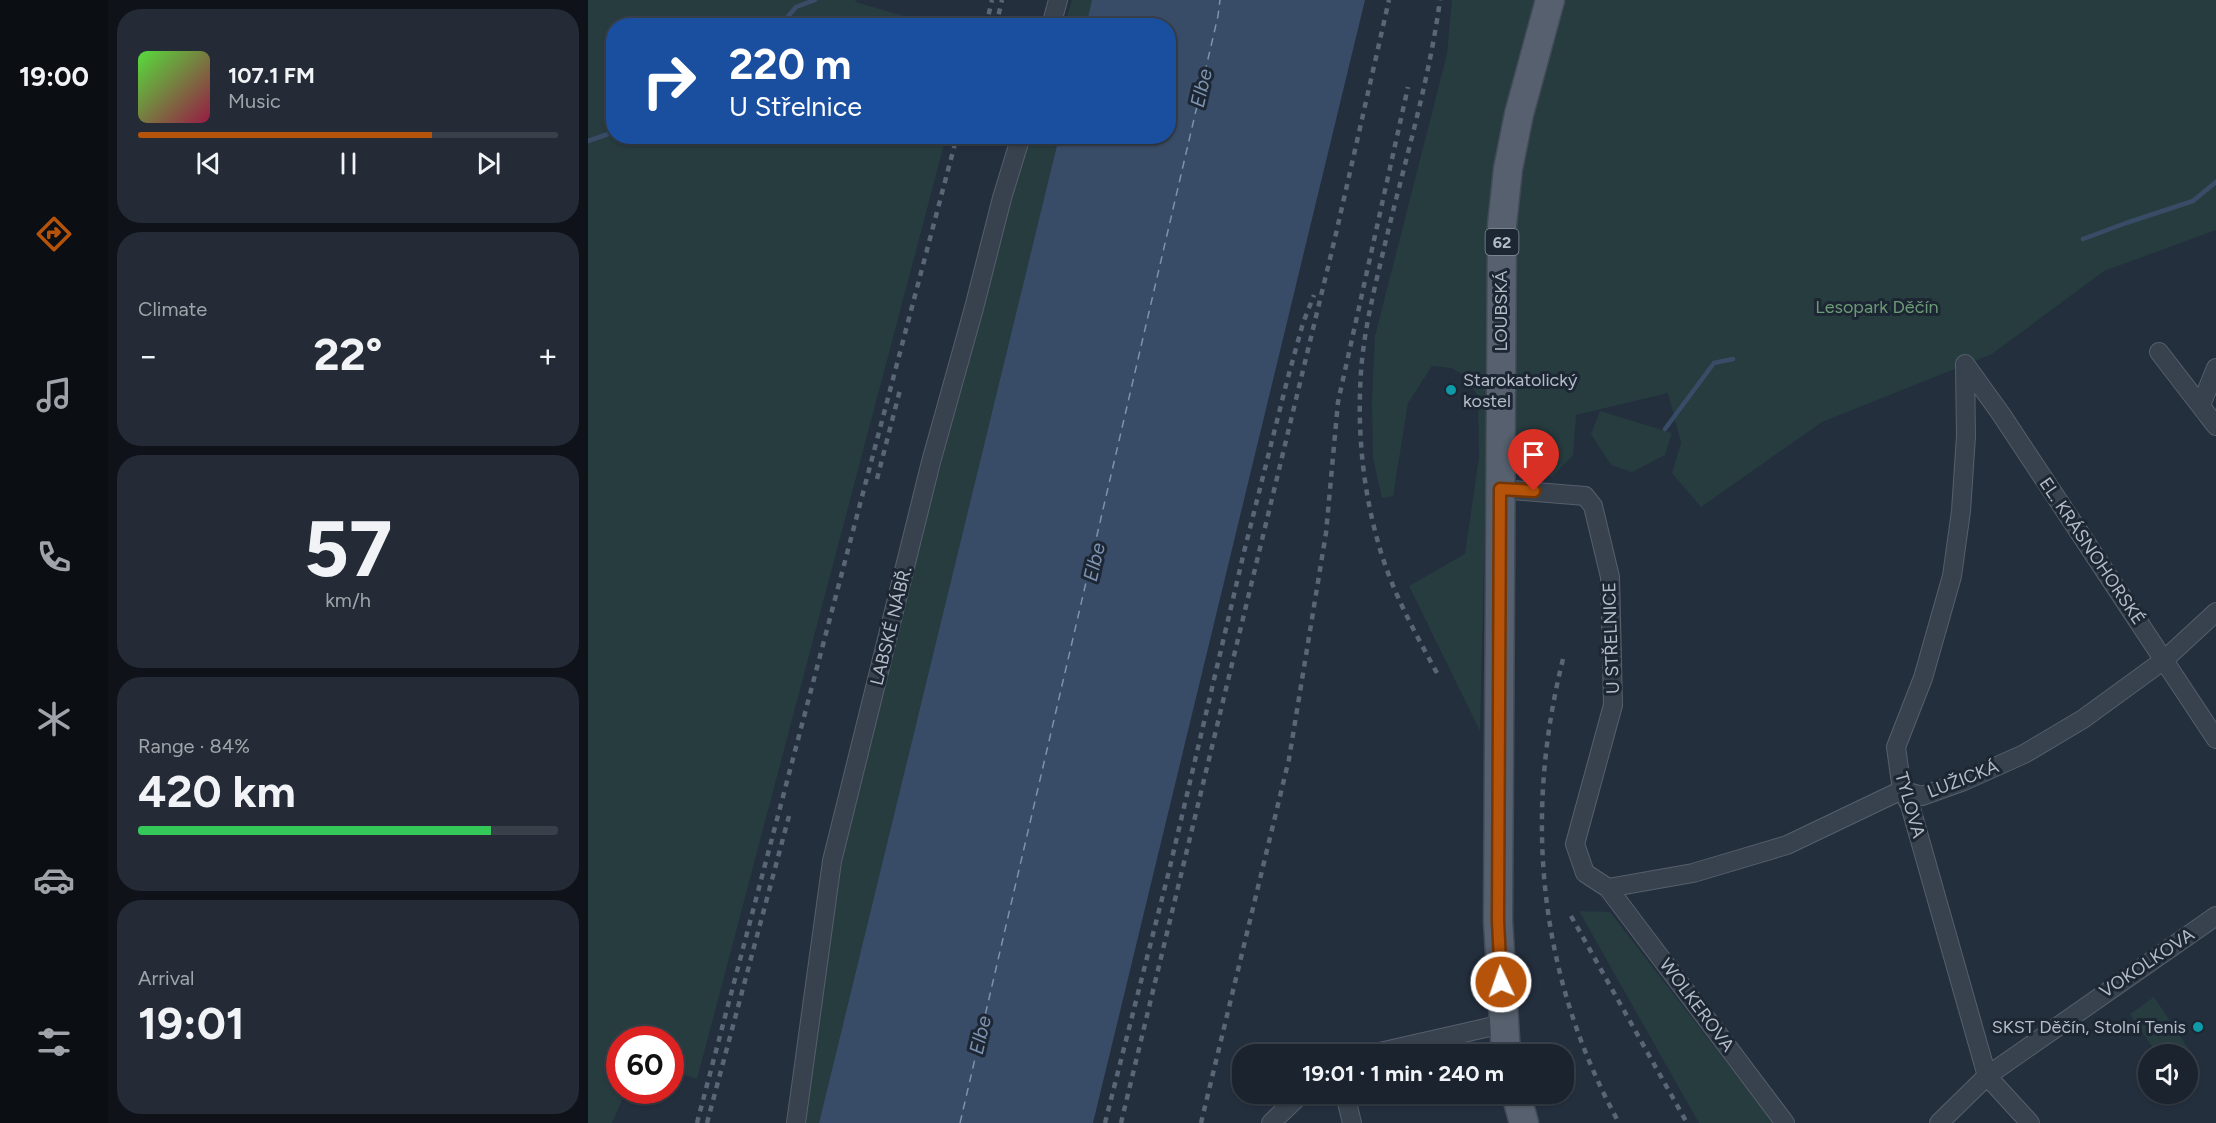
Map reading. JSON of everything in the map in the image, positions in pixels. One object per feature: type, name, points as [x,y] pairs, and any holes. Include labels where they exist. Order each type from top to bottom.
[{"type":"main road","name":"LOUBSKÁ","points":[[1503,1023],[1498,921],[1502,225],[1508,169],[1519,114],[1550,0]]},
{"type":"main road","name":"62","points":[[1503,1023],[1505,1044]]},
{"type":"main road","points":[[1519,1104],[1524,1123]]},
{"type":"street","points":[[1053,18],[1058,0]]},
{"type":"street","name":"LABSKÉ NÁBŘ.","points":[[796,1123],[832,861],[931,462],[1019,144]]},
{"type":"street","points":[[2158,352],[2216,426]]},
{"type":"street","name":"TYLOVA","points":[[1965,364],[1966,436],[1962,507],[1952,576],[1923,678],[1896,747],[1902,790],[1912,810],[1987,1076],[2030,1123]]},
{"type":"street","name":"EL. KRÁSNOHORSKÉ","points":[[1965,364],[2216,739]]},
{"type":"street","points":[[2201,405],[2216,368]]},
{"type":"street","name":"U STŘELNICE","points":[[1500,489],[1585,496],[1593,506],[1601,532],[1610,577],[1613,705],[1575,844],[1585,873],[1608,888]]},
{"type":"street","name":"LUŽICKÁ","points":[[1608,888],[1693,873],[1787,845],[1902,790],[1922,796],[1964,781],[2024,754],[2083,719],[2164,660],[2216,612]]},
{"type":"street","name":"WOLKEROVA","points":[[1608,888],[1785,1123]]},
{"type":"street","name":"VOKOLKOVA","points":[[1940,1123],[1987,1076],[2216,916]]},
{"type":"street","points":[[1414,1044],[1503,1023]]},
{"type":"street","points":[[1271,1123],[1291,1104]]},
{"type":"street","points":[[1347,1104],[1352,1123]]},
{"type":"green space","points":[[588,0],[855,0],[910,18],[606,18],[606,144],[944,144],[697,1079],[684,1076],[684,1026],[606,1026],[606,1104],[620,1104],[612,1123],[588,1123]]},
{"type":"green space","points":[[1072,0],[1092,0],[1088,18],[1066,18]]},
{"type":"green space","points":[[1452,0],[1534,0],[1508,103],[1488,387],[1480,731],[1409,586],[1465,554],[1479,457],[1478,396],[1464,375],[1451,368],[1432,366],[1408,403],[1393,496],[1382,498],[1373,458],[1372,401],[1375,336],[1447,54]]},
{"type":"green space","name":"Lesopark Děčín","points":[[1563,0],[2216,0],[2216,230],[2104,271],[1992,354],[1822,422],[1701,507],[1672,473],[1681,443],[1668,393],[1576,415],[1573,455],[1552,477],[1512,468],[1513,250],[1527,146]]},
{"type":"green space","points":[[1026,144],[1057,144],[819,1123],[803,1123],[831,917],[846,842],[901,614]]},
{"type":"green space","points":[[1600,411],[1672,433],[1665,455],[1632,472],[1611,465],[1591,434]]},
{"type":"green space","points":[[1579,911],[1610,912],[1773,1123],[1699,1123]]},
{"type":"green space","points":[[2154,997],[2185,1044],[2150,1044],[2130,1014]]},
{"type":"water","name":"Elbe","points":[[1092,0],[1365,0],[1093,1123],[819,1123],[1057,144],[1176,144],[1176,18],[1088,18]]},
{"type":"waterway","points":[[787,18],[796,7],[815,0]]},
{"type":"waterway","points":[[588,141],[606,135]]},
{"type":"waterway","points":[[2083,239],[2193,201],[2216,182]]},
{"type":"waterway","points":[[1665,429],[1714,363],[1733,359]]},
{"type":"ferry route","points":[[960,1123],[1220,0]]},
{"type":"railway","points":[[988,18],[992,0]]},
{"type":"railway","points":[[998,18],[1002,0]]},
{"type":"railway","points":[[1121,1123],[1335,238],[1389,0]]},
{"type":"railway","points":[[1437,673],[1398,597],[1380,549],[1369,503],[1362,456],[1360,384],[1369,316],[1423,92],[1440,0]]},
{"type":"railway","points":[[1201,1123],[1289,759],[1326,533],[1338,402],[1408,87]]},
{"type":"railway","points":[[697,1123],[955,144]]},
{"type":"railway","points":[[1105,1123],[1169,871],[1287,381],[1303,323],[1314,295]]},
{"type":"railway","points":[[877,479],[901,386]]},
{"type":"railway","points":[[1563,659],[1551,719],[1544,778],[1542,838],[1546,896],[1556,954],[1571,1011],[1592,1068],[1619,1123]]},
{"type":"railway","points":[[707,1123],[789,816]]},
{"type":"railway","points":[[1571,916],[1687,1123]]},
{"type":"place","name":"Starokatolický kostel","points":[[1451,390]]},
{"type":"place","name":"SKST Děčín, Stolní Tenis","points":[[2198,1027]]},
{"type":"route","points":[[1501,982],[1498,921],[1500,489],[1534,491]]}]
